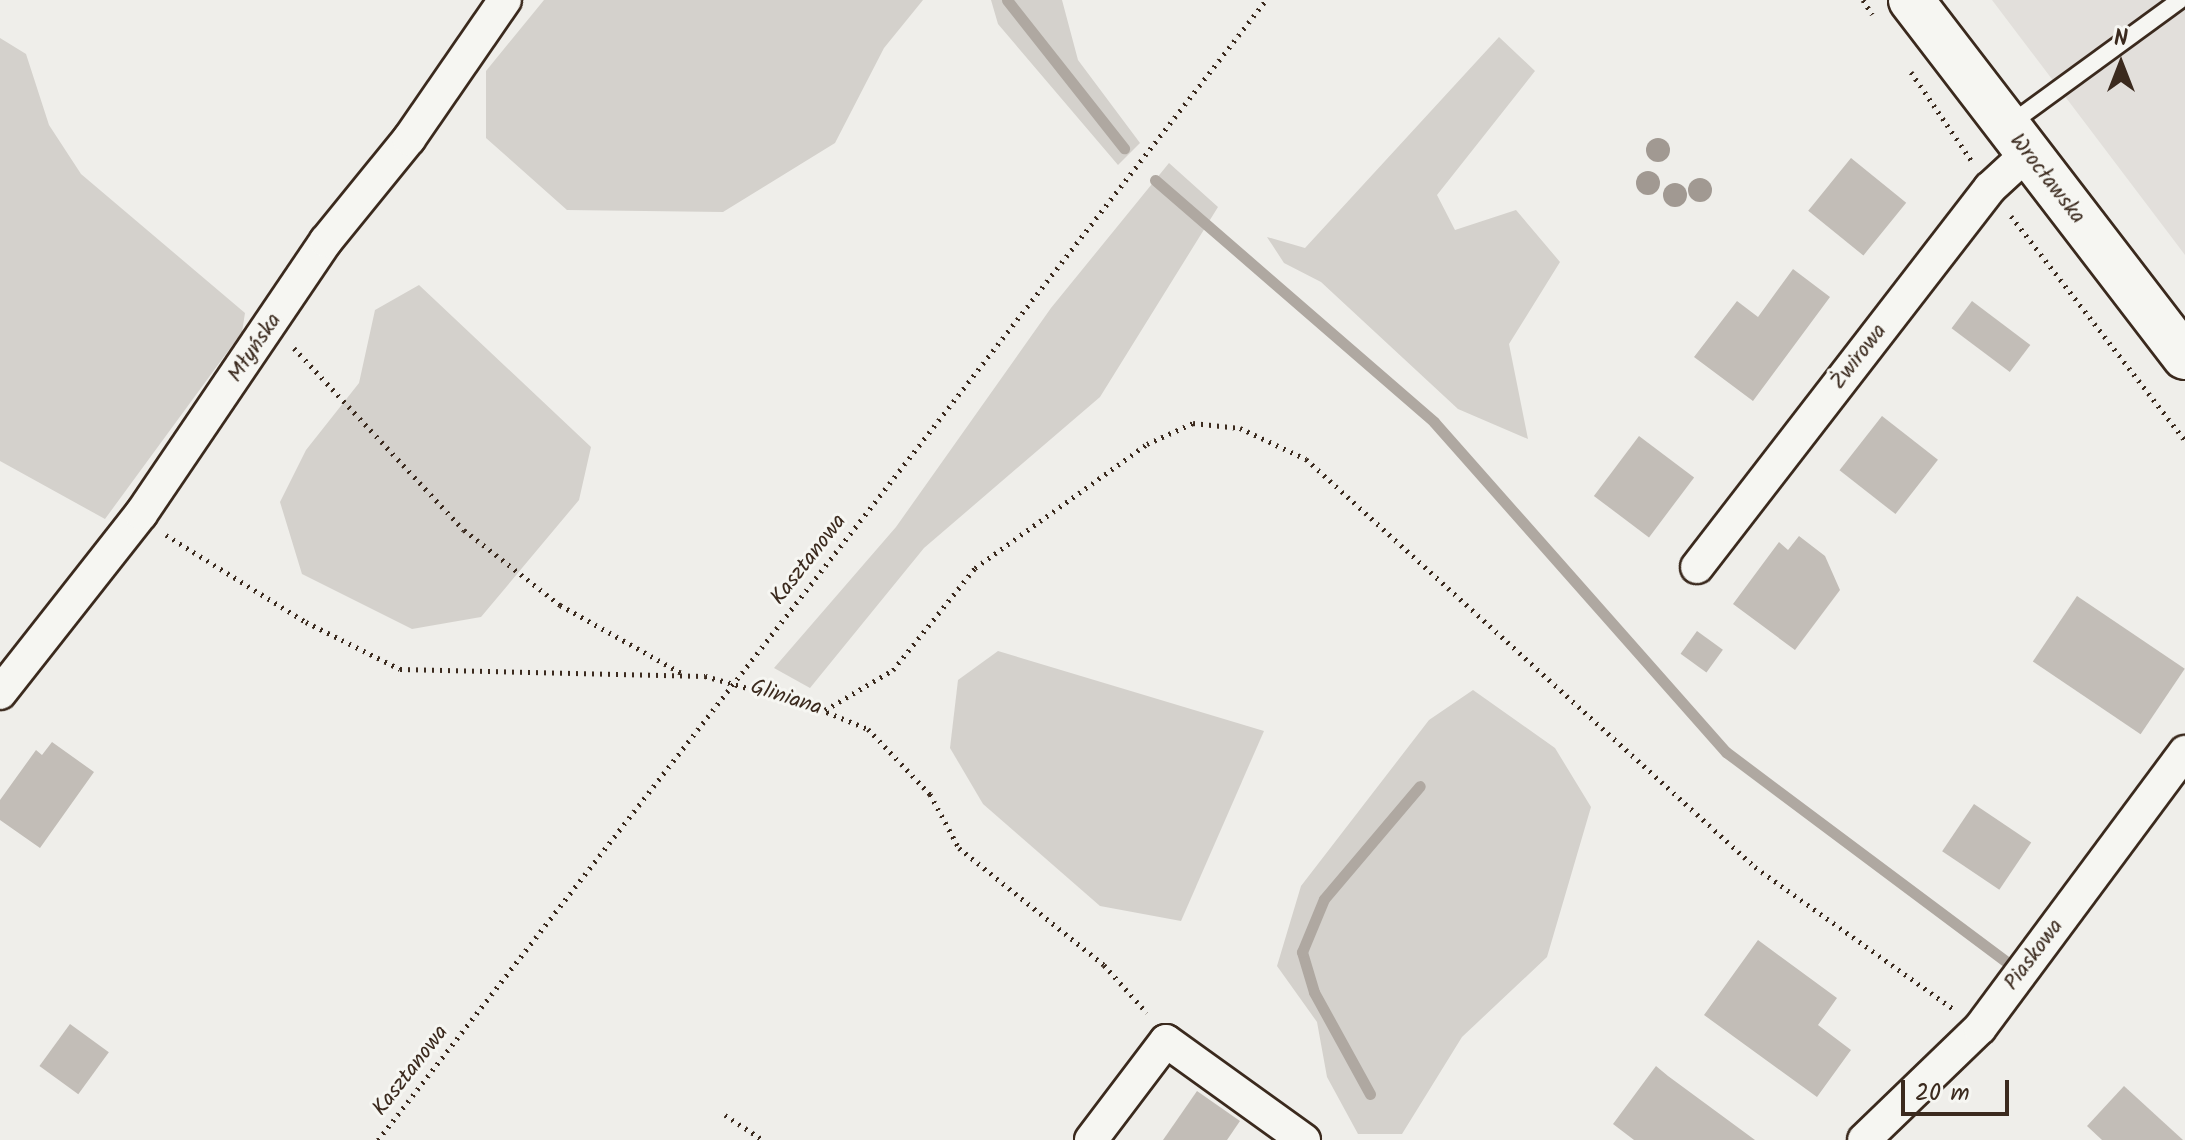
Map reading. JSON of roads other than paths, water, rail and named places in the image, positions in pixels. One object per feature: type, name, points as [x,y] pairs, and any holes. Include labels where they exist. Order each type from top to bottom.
[{"type":"main road","name":"Wrocławska","points":[[1895,12],[2017,140],[2185,357]]},
{"type":"street","name":"Młyńska","points":[[0,693],[141,514],[270,325],[505,0]]},
{"type":"street","name":"Żwirowa","points":[[1697,567],[1990,188],[2017,140]]},
{"type":"street","name":"Piaskowa","points":[[1864,1140],[1980,1028],[2185,752]]},
{"type":"street","points":[[1091,1140],[1166,1041],[1304,1140]]},
{"type":"lane","points":[[2017,140],[2178,0]]},
{"type":"waterway","points":[[1007,0],[1124,148]]},
{"type":"waterway","points":[[1155,180],[1434,422],[1726,752],[2007,962]]},
{"type":"waterway","points":[[1370,1094],[1314,992],[1302,952],[1324,899],[1420,786]]}]
